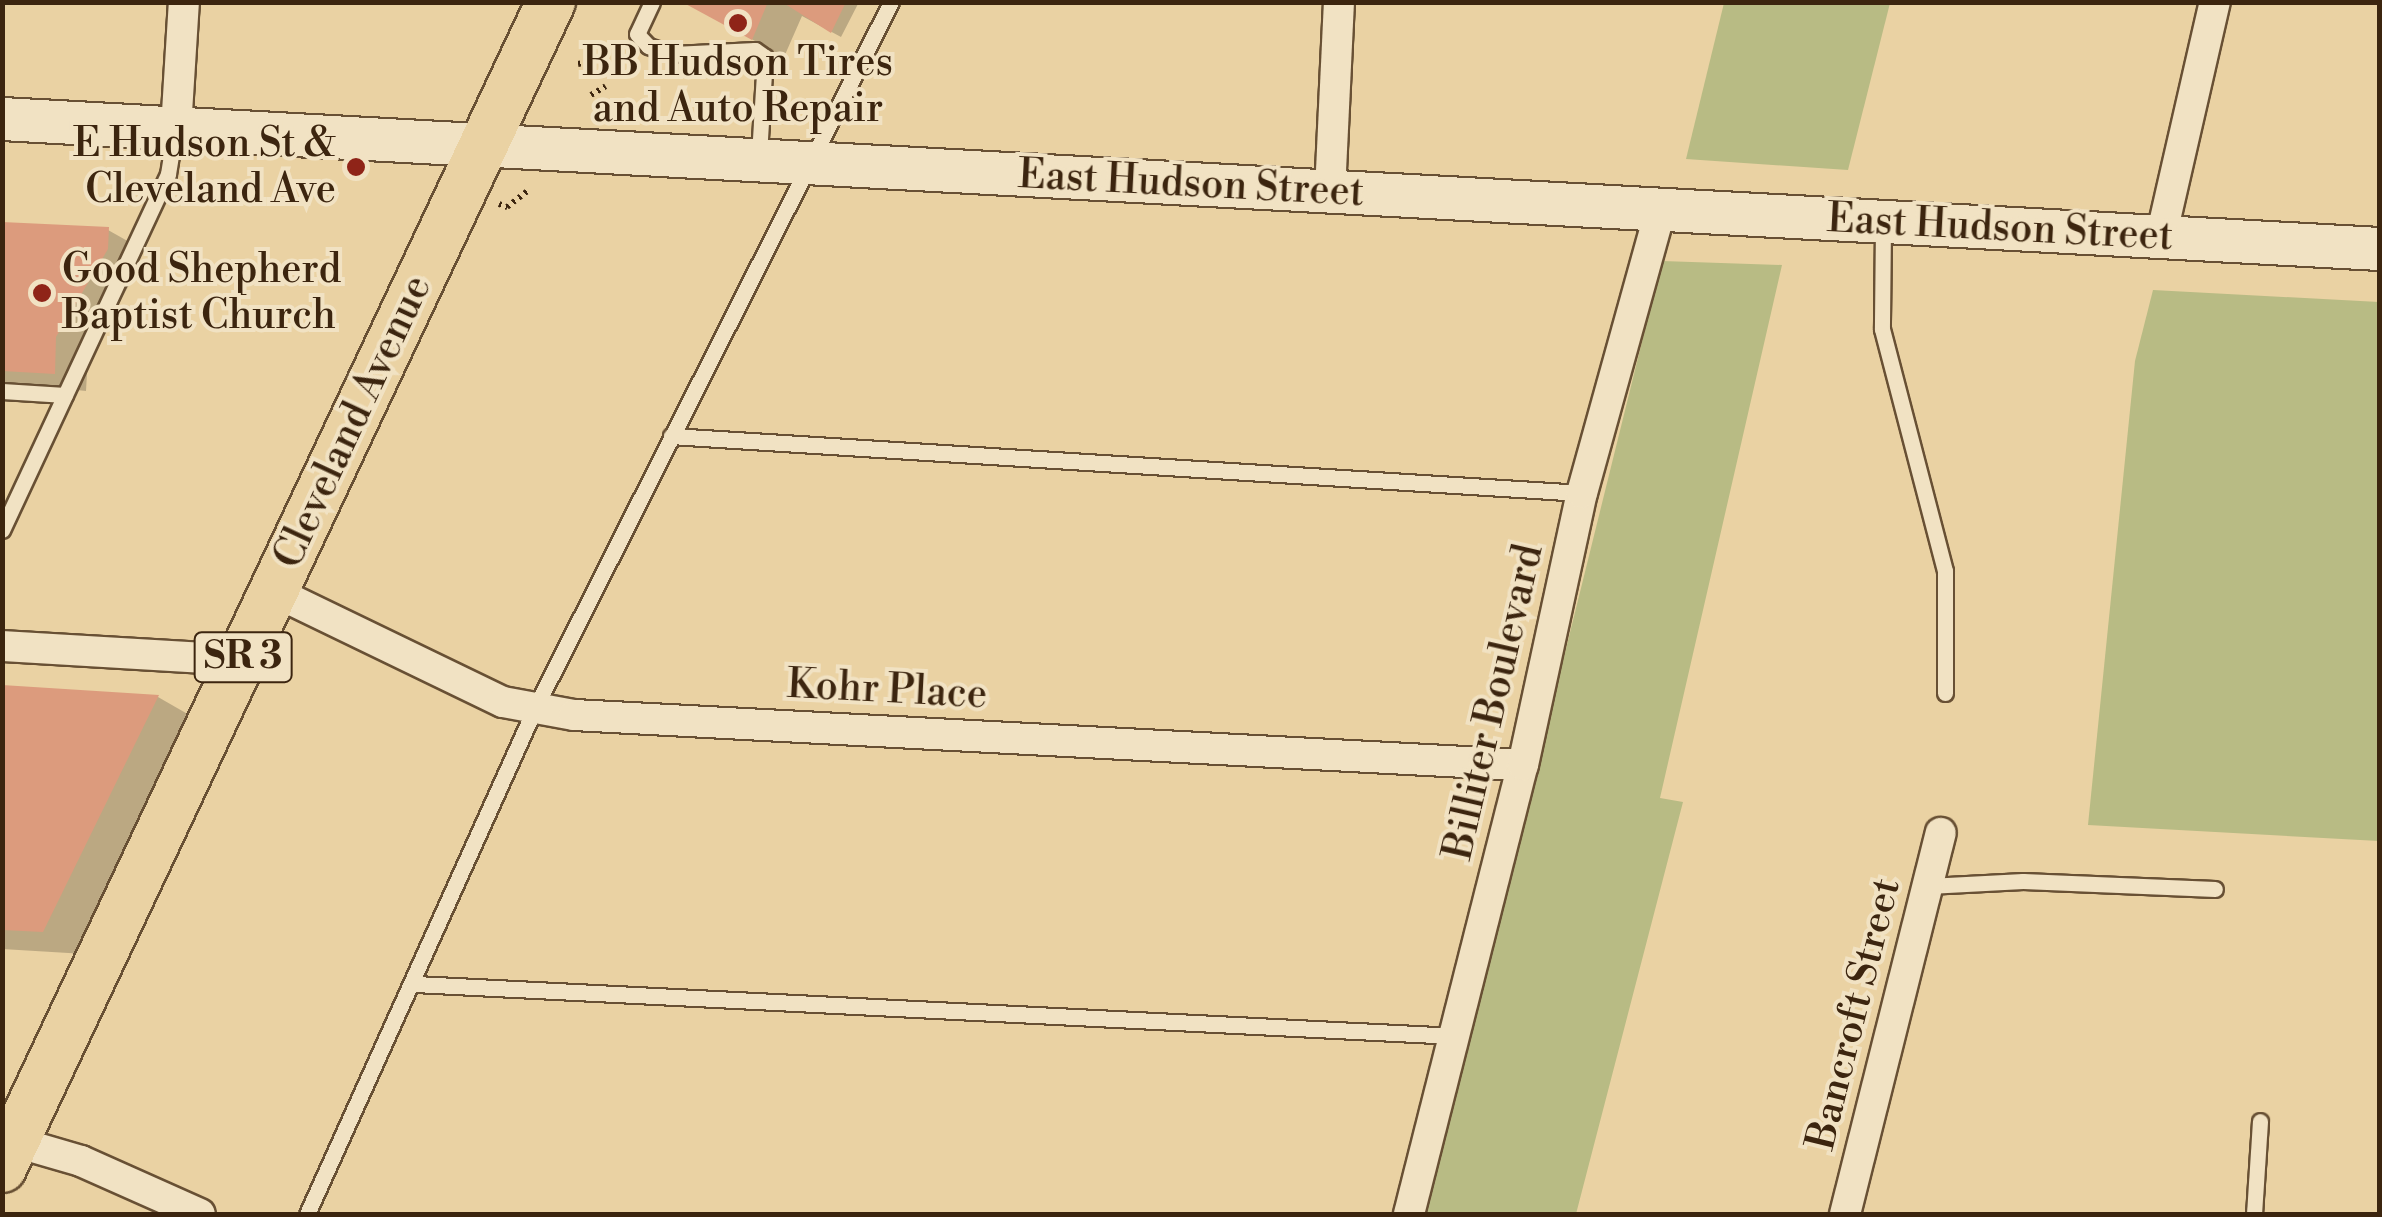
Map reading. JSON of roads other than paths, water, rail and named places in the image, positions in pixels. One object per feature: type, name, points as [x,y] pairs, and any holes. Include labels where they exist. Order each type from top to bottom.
[{"type":"main road","name":"Cleveland Avenue","points":[[7,1148],[551,2]]},
{"type":"main road","name":"East Hudson Street","points":[[2,118],[2380,249]]},
{"type":"street","points":[[176,128],[184,2]]},
{"type":"street","points":[[1330,192],[1339,2]]},
{"type":"street","points":[[2161,237],[2214,2]]},
{"type":"street","name":"Billiter Boulevard","points":[[1408,1214],[1523,765],[1582,493],[1661,209]]},
{"type":"street","name":"Kohr Place","points":[[273,591],[503,702],[535,708],[1523,765]]},
{"type":"street","points":[[2,646],[241,660]]},
{"type":"street","name":"Bancroft Street","points":[[1844,1214],[1941,833]]},
{"type":"street","points":[[7,1148],[200,1214]]},
{"type":"lane","points":[[652,2],[637,34],[648,46],[673,54],[755,50],[765,58],[758,161]]},
{"type":"lane","points":[[307,1214],[416,984],[535,708],[891,2]]},
{"type":"lane","points":[[2,530],[168,174],[176,128]]},
{"type":"lane","points":[[1883,222],[1882,329],[1945,571],[1945,693]]},
{"type":"lane","points":[[2,390],[64,395]]},
{"type":"lane","points":[[671,436],[1582,493]]},
{"type":"lane","points":[[1928,886],[2023,881],[2215,889]]},
{"type":"lane","points":[[416,984],[1455,1036]]},
{"type":"lane","points":[[2254,1214],[2260,1121]]},
{"type":"place","name":"BB Hudson Tires and Auto Repair","points":[[738,23]]},
{"type":"place","name":"E Hudson St & Cleveland Ave","points":[[356,167]]},
{"type":"place","name":"Good Shepherd Baptist Church","points":[[42,293]]}]
